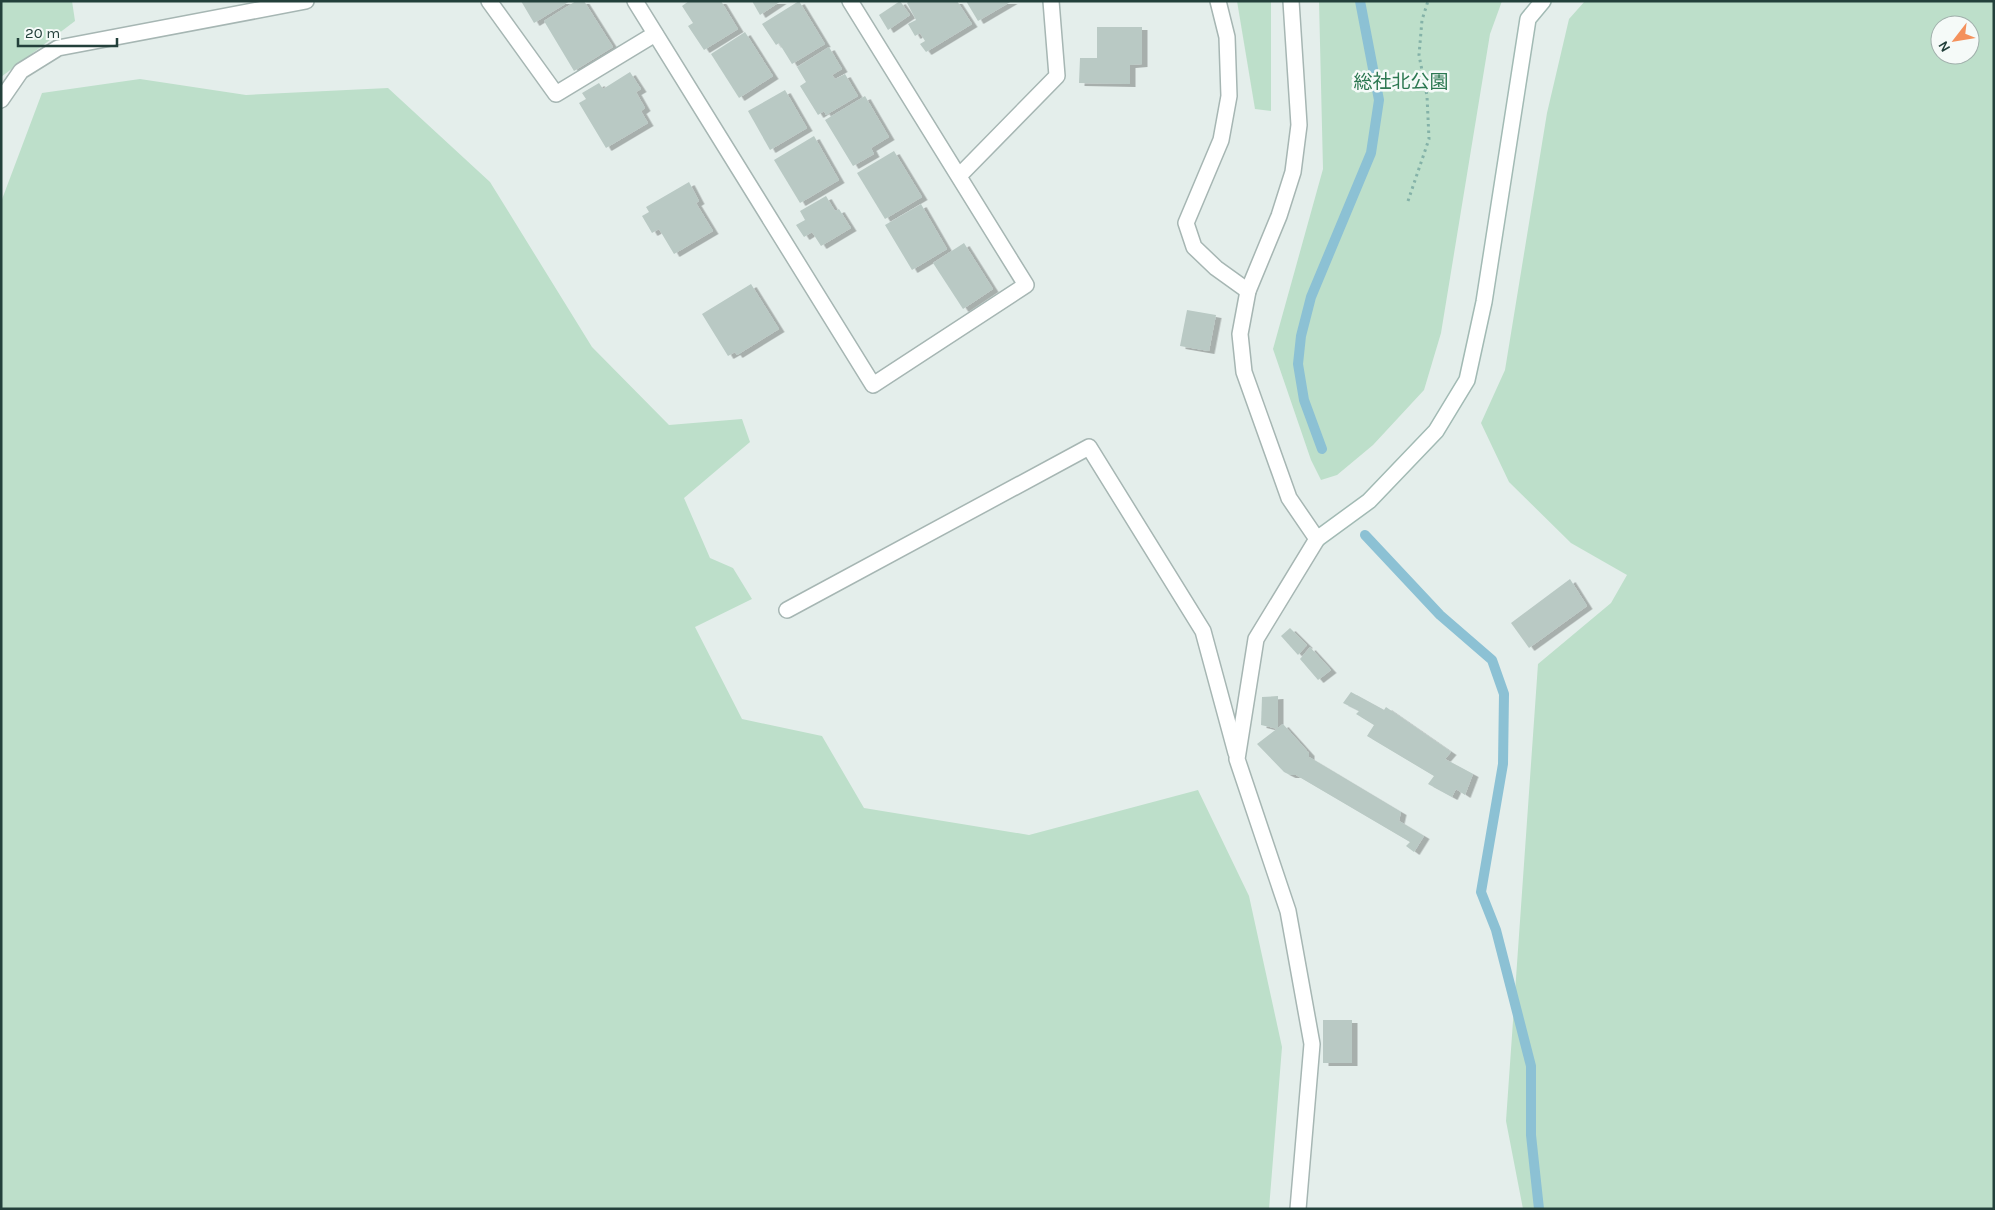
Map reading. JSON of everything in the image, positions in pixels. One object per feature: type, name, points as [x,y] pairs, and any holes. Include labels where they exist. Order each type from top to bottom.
[{"type":"street","points":[[1,100],[21,71],[58,48],[306,1]]},
{"type":"street","points":[[489,1],[556,94],[655,34]]},
{"type":"street","points":[[635,1],[873,385],[1026,285],[850,1]]},
{"type":"street","points":[[959,176],[1057,76],[1051,1]]},
{"type":"street","points":[[1218,1],[1227,37],[1229,96],[1221,140],[1186,223],[1194,247],[1216,268],[1248,291]]},
{"type":"street","points":[[1291,1],[1299,125],[1293,172],[1279,216],[1248,291],[1240,334],[1244,372],[1289,498],[1317,539]]},
{"type":"street","points":[[1237,759],[1256,639],[1317,539],[1369,500],[1436,431],[1467,380],[1484,302],[1528,19],[1544,1]]},
{"type":"street","points":[[788,610],[1089,447],[1203,631],[1237,759],[1288,911],[1312,1044],[1298,1209]]},
{"type":"path","points":[[1408,201],[1429,139],[1427,96],[1419,55],[1422,20],[1428,1]]},
{"type":"green space","points":[[1,1],[72,1],[75,21],[1,77]]},
{"type":"green space","points":[[1237,1],[1271,1],[1271,111],[1255,109]]},
{"type":"green space","name":"総社北公園","points":[[1319,1],[1502,1],[1490,34],[1441,333],[1424,390],[1373,445],[1337,475],[1321,480],[1311,460],[1273,349],[1323,169]]},
{"type":"green space","points":[[1585,1],[1994,1],[1994,1209],[1523,1209],[1506,1121],[1538,664],[1611,603],[1627,575],[1571,543],[1509,482],[1481,423],[1505,370],[1547,113],[1569,19]]},
{"type":"green space","points":[[140,79],[246,95],[388,88],[490,182],[592,347],[669,425],[742,419],[750,442],[684,498],[710,558],[733,568],[752,599],[695,627],[742,719],[822,736],[864,808],[1029,835],[1198,790],[1249,896],[1282,1047],[1269,1209],[1,1209],[1,202],[42,93]]},
{"type":"building","points":[[521,1],[570,1],[534,23]]},
{"type":"building","points":[[576,1],[584,1],[613,47],[574,71],[544,21]]},
{"type":"building","points":[[689,1],[721,1],[738,29],[704,50],[688,26],[693,23],[682,6]]},
{"type":"building","points":[[752,1],[781,1],[760,15]]},
{"type":"building","points":[[799,1],[825,44],[792,64],[779,43],[776,45],[762,24]]},
{"type":"building","points":[[900,1],[910,15],[888,30],[879,15]]},
{"type":"building","points":[[909,1],[957,1],[972,24],[926,52],[920,44],[925,41],[920,33],[915,36],[908,24],[916,20],[907,3]]},
{"type":"building","points":[[966,1],[1012,1],[978,21]]},
{"type":"building","points":[[1097,27],[1142,27],[1142,64],[1130,65],[1130,84],[1079,83],[1080,58],[1097,58]]},
{"type":"building","points":[[745,32],[773,76],[739,98],[711,54]]},
{"type":"building","points":[[829,47],[842,69],[832,75],[835,79],[845,74],[858,96],[826,115],[824,111],[818,115],[800,86],[806,82],[797,67]]},
{"type":"building","points":[[630,72],[641,89],[636,92],[645,108],[641,111],[648,123],[606,148],[579,103],[586,99],[582,93],[599,83],[603,89]]},
{"type":"building","points":[[785,90],[807,128],[770,150],[748,111]]},
{"type":"building","points":[[865,96],[889,137],[871,148],[874,154],[853,166],[825,120]]},
{"type":"building","points":[[814,136],[839,180],[800,203],[774,160]]},
{"type":"building","points":[[894,151],[922,197],[885,219],[857,173]]},
{"type":"building","points":[[689,182],[699,201],[696,203],[713,231],[674,254],[659,229],[652,233],[642,216],[649,212],[646,207]]},
{"type":"building","points":[[826,196],[835,211],[839,209],[851,228],[821,246],[812,232],[804,237],[796,225],[805,220],[800,211]]},
{"type":"building","points":[[921,204],[947,249],[912,270],[885,225]]},
{"type":"building","points":[[964,243],[993,289],[963,309],[933,263]]},
{"type":"building","points":[[751,284],[779,329],[737,355],[735,352],[728,356],[702,314]]},
{"type":"building","points":[[1187,310],[1216,315],[1209,351],[1180,346]]},
{"type":"building","points":[[1570,579],[1587,606],[1529,648],[1511,623]]},
{"type":"building","points":[[1290,628],[1307,645],[1298,655],[1281,636]]},
{"type":"building","points":[[1310,647],[1331,670],[1318,680],[1300,659]]},
{"type":"building","points":[[1351,692],[1384,710],[1386,707],[1451,752],[1445,759],[1473,774],[1465,795],[1456,789],[1452,797],[1428,784],[1434,776],[1367,736],[1374,725],[1356,714],[1359,711],[1343,703]]},
{"type":"building","points":[[1278,696],[1278,729],[1261,725],[1262,697]]},
{"type":"building","points":[[1283,724],[1309,753],[1309,757],[1401,812],[1399,821],[1424,836],[1414,852],[1406,846],[1410,842],[1296,775],[1284,772],[1257,744]]},
{"type":"building","points":[[1323,1020],[1352,1020],[1352,1063],[1323,1063]]},
{"type":"waterway","points":[[1322,449],[1304,400],[1298,364],[1301,336],[1311,297],[1371,153],[1379,100],[1360,1]]},
{"type":"waterway","points":[[1365,535],[1440,615],[1492,660],[1504,694],[1503,764],[1481,892],[1496,930],[1531,1066],[1531,1135],[1539,1209]]}]
